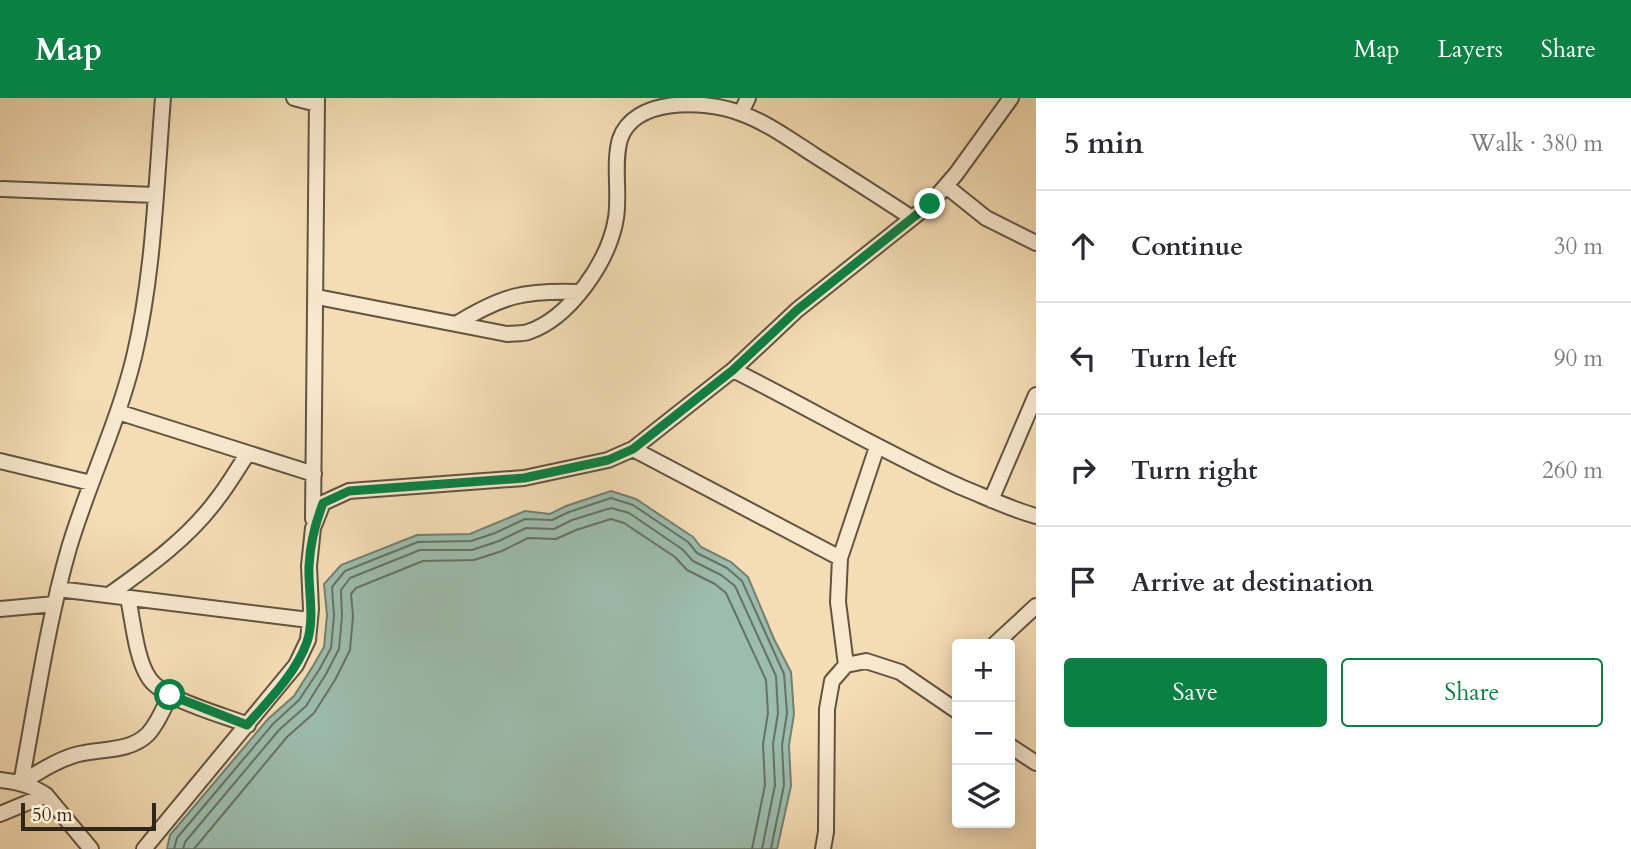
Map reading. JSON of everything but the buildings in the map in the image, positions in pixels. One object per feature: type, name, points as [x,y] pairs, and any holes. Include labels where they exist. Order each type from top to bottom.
[{"type":"street","points":[[21,783],[69,547],[118,412],[142,321],[163,98]]},
{"type":"street","points":[[144,849],[296,664],[308,640],[317,297],[317,101],[294,98]]},
{"type":"street","points":[[741,113],[748,98]]},
{"type":"street","points":[[313,528],[323,503],[349,491],[524,478],[608,460],[633,449],[733,370],[797,310],[930,204],[1011,98]]},
{"type":"street","points":[[317,297],[507,334],[527,332],[546,323],[580,292],[596,271],[609,245],[616,219],[620,138],[628,120],[642,109],[659,102],[709,104],[741,113],[790,139],[912,218]]},
{"type":"street","points":[[946,186],[986,218],[1036,243]]},
{"type":"street","points":[[2,189],[155,195]]},
{"type":"street","points":[[456,324],[484,306],[506,297],[546,291],[580,292]]},
{"type":"street","points":[[733,370],[877,447],[991,500],[1036,516]]},
{"type":"street","points":[[991,500],[1036,395]]},
{"type":"street","points":[[118,412],[314,474]]},
{"type":"street","points":[[846,665],[838,602],[840,558],[877,447]]},
{"type":"street","points":[[633,449],[840,558]]},
{"type":"street","points":[[109,595],[163,556],[184,535],[218,499],[248,453]]},
{"type":"street","points":[[0,461],[92,483]]},
{"type":"street","points":[[0,609],[57,597],[109,595],[309,620]]},
{"type":"street","points":[[128,598],[141,661],[147,676],[156,687],[247,725]]},
{"type":"street","points":[[1000,639],[1036,606]]},
{"type":"street","points":[[822,849],[826,832],[827,709],[832,681],[846,665],[866,661],[901,672],[952,708]]},
{"type":"street","points":[[21,783],[63,759],[139,741],[149,733],[170,695]]},
{"type":"street","points":[[1015,749],[1036,763]]},
{"type":"street","points":[[0,780],[21,783],[46,795],[92,849]]},
{"type":"street","points":[[0,814],[46,795]]},
{"type":"water","points":[[611,491],[636,499],[693,537],[701,547],[731,562],[748,577],[791,672],[794,714],[789,745],[791,786],[777,849],[167,849],[170,835],[268,719],[294,696],[313,666],[324,647],[327,615],[324,584],[341,565],[417,535],[470,534],[525,511],[550,514]]},
{"type":"route","points":[[170,695],[247,725],[274,693],[296,664],[308,640],[309,566],[313,528],[323,503],[349,491],[524,478],[608,460],[633,449],[733,370],[797,310],[930,204]]}]
